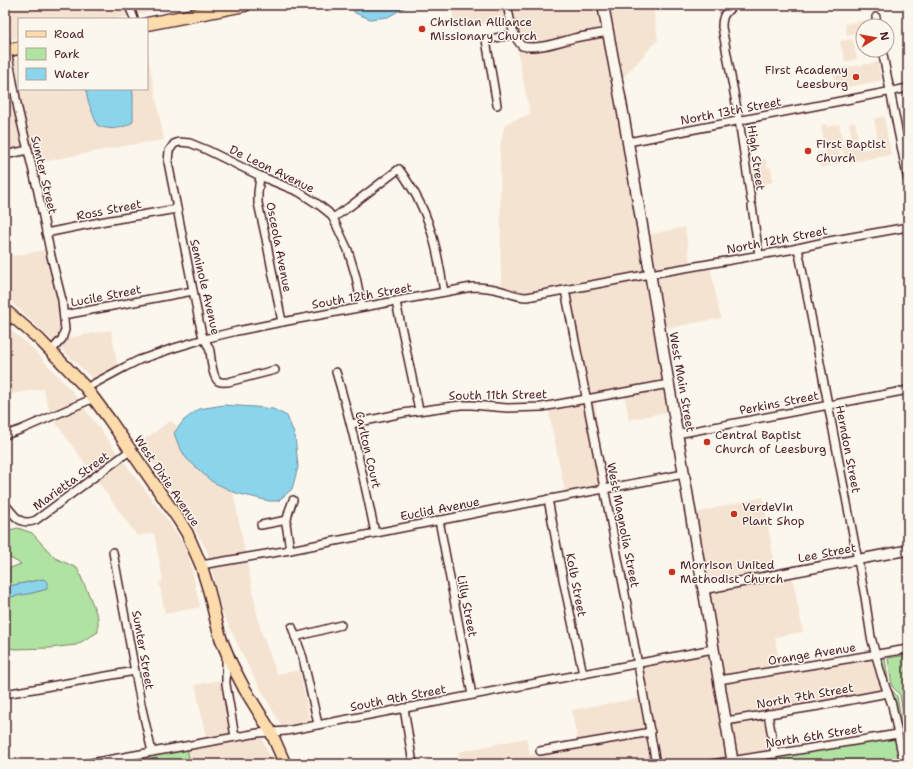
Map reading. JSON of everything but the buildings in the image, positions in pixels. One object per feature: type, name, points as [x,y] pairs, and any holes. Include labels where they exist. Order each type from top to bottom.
[{"type":"highway","points":[[148,24],[245,5]]},
{"type":"main road","name":"West Main Street","points":[[603,5],[628,142],[733,762]]},
{"type":"main road","name":"West Dixie Avenue","points":[[7,317],[39,339],[86,388],[179,520],[201,565],[208,585],[217,625],[226,650],[244,688],[271,732],[285,764]]},
{"type":"street","points":[[128,5],[134,18]]},
{"type":"street","points":[[507,5],[515,34],[522,46],[536,46],[608,32]]},
{"type":"street","name":"High Street","points":[[734,5],[722,19],[722,27],[739,120],[759,255]]},
{"type":"street","points":[[497,105],[486,40],[515,34]]},
{"type":"street","name":"Sumter Street","points":[[9,47],[18,110],[38,192],[51,256],[61,292],[64,315]]},
{"type":"street","points":[[884,58],[908,181]]},
{"type":"street","name":"North 13th Street","points":[[628,142],[908,88]]},
{"type":"street","name":"De Leon Avenue","points":[[168,163],[169,151],[174,144],[178,142],[190,143],[306,196],[319,205],[333,218],[348,250],[353,265],[362,307]]},
{"type":"street","points":[[5,154],[28,150]]},
{"type":"street","name":"Seminole Avenue","points":[[168,163],[193,291],[204,339],[207,343],[215,377],[218,381],[228,382],[275,370]]},
{"type":"street","points":[[333,218],[350,207],[399,169],[415,192],[426,216],[438,254],[444,292]]},
{"type":"street","name":"Osceola Avenue","points":[[260,176],[258,193],[260,212],[282,322]]},
{"type":"street","name":"Ross Street","points":[[46,233],[177,209]]},
{"type":"street","name":"North 12th Street","points":[[650,274],[908,227]]},
{"type":"street","name":"Herndon Street","points":[[798,248],[866,597],[872,637],[881,674],[892,705],[904,764]]},
{"type":"street","name":"South 12th Street","points":[[86,388],[139,360],[204,339],[237,331],[444,292],[482,287],[500,290],[521,297],[527,297],[650,274]]},
{"type":"street","name":"West Magnolia Street","points":[[565,290],[605,489],[656,764]]},
{"type":"street","name":"Lucile Street","points":[[51,351],[62,339],[64,334],[64,315],[193,291]]},
{"type":"street","points":[[396,302],[418,410]]},
{"type":"street","name":"Carlton Court","points":[[336,372],[363,473],[375,533]]},
{"type":"street","name":"South 11th Street","points":[[351,424],[418,410],[461,405],[507,408],[542,407],[669,384]]},
{"type":"street","name":"Perkins Street","points":[[677,434],[908,390]]},
{"type":"street","points":[[5,435],[94,398]]},
{"type":"street","name":"Marietta Street","points":[[5,504],[21,521],[31,522],[36,520],[131,450]]},
{"type":"street","name":"Euclid Avenue","points":[[201,565],[290,550],[439,520],[684,474]]},
{"type":"street","name":"Kolb Street","points":[[548,499],[583,674]]},
{"type":"street","points":[[290,550],[287,534],[287,520],[293,500]]},
{"type":"street","points":[[262,525],[287,520]]},
{"type":"street","name":"Lilly Street","points":[[439,520],[472,695]]},
{"type":"street","name":"Lee Street","points":[[703,589],[908,550]]},
{"type":"street","name":"Sumter Street","points":[[113,552],[141,704],[152,752]]},
{"type":"street","points":[[295,637],[341,625]]},
{"type":"street","points":[[292,627],[303,658],[318,724]]},
{"type":"street","name":"South 9th Street","points":[[85,764],[258,733],[286,730],[713,649]]},
{"type":"street","name":"Orange Avenue","points":[[719,680],[908,649]]},
{"type":"street","points":[[226,650],[226,684],[235,737]]},
{"type":"street","points":[[5,694],[135,671]]},
{"type":"street","name":"North 7th Street","points":[[726,721],[888,693]]},
{"type":"street","points":[[404,708],[413,764]]},
{"type":"street","points":[[768,714],[775,754]]},
{"type":"street","points":[[540,751],[651,732]]},
{"type":"street","name":"North 6th Street","points":[[712,764],[733,762],[898,734]]},
{"type":"shaded area","points":[[5,5],[186,5],[120,18],[18,18],[18,38],[5,41]]},
{"type":"shaded area","points":[[451,5],[599,5],[670,411],[629,420],[624,393],[595,399],[604,489],[566,497],[548,408],[586,400],[566,290],[522,298],[501,291],[500,147],[505,124],[530,114],[511,19],[455,29]]},
{"type":"shaded area","points":[[606,5],[653,5],[658,40],[620,81]]},
{"type":"shaded area","points":[[855,22],[855,34],[847,35],[845,24]]},
{"type":"shaded area","points":[[853,39],[855,58],[857,59],[845,62],[840,41]]},
{"type":"shaded area","points":[[148,55],[164,140],[129,145],[32,164],[29,150],[5,156],[5,62],[18,59],[18,90],[86,90],[94,120],[134,111],[132,90],[148,90]]},
{"type":"shaded area","points":[[878,62],[881,81],[836,89],[833,70]]},
{"type":"shaded area","points":[[884,116],[891,155],[846,163],[843,150],[839,151],[841,163],[820,168],[817,153],[824,152],[825,148],[821,125],[826,124],[827,127],[839,124],[843,144],[852,141],[849,123],[855,122],[860,150],[879,146],[874,119]]},
{"type":"shaded area","points":[[766,159],[767,168],[771,167],[773,182],[757,186],[752,161]]},
{"type":"shaded area","points":[[685,227],[691,270],[710,266],[719,311],[722,318],[663,329],[647,235]]},
{"type":"shaded area","points":[[5,248],[14,256],[48,249],[67,338],[111,330],[118,369],[93,379],[5,296]]},
{"type":"shaded area","points":[[5,325],[30,346],[71,390],[171,525],[188,551],[200,607],[165,614],[159,582],[163,581],[154,533],[137,536],[51,416],[43,389],[5,395]]},
{"type":"shaded area","points":[[170,421],[179,427],[174,433],[211,481],[233,491],[260,628],[277,674],[300,670],[311,729],[286,734],[249,668],[222,612],[207,550],[170,488],[139,443]]},
{"type":"shaded area","points":[[763,497],[776,572],[706,585],[694,513]]},
{"type":"shaded area","points":[[792,575],[803,632],[775,637],[780,670],[877,655],[884,694],[770,716],[775,752],[736,760],[707,591]]},
{"type":"shaded area","points":[[710,649],[729,764],[461,764],[458,752],[526,738],[530,755],[578,747],[572,710],[646,697],[640,662]]},
{"type":"shaded area","points":[[220,680],[233,738],[260,734],[273,764],[190,764],[187,747],[207,742],[195,685]]},
{"type":"green space","points":[[18,528],[32,533],[55,558],[77,568],[98,618],[98,632],[76,645],[50,648],[15,649],[5,647],[5,598],[47,589],[43,579],[5,587],[5,570],[21,564],[10,558],[5,558],[5,531]]},
{"type":"green space","points":[[877,655],[888,655],[885,658],[889,687],[897,696],[908,764],[904,764]]},
{"type":"green space","points":[[908,655],[908,742],[900,695],[892,686],[888,658]]},
{"type":"green space","points":[[895,737],[900,764],[737,764],[737,763]]},
{"type":"green space","points":[[187,747],[190,764],[112,764],[111,761]]},
{"type":"water","points":[[352,5],[409,5],[388,17],[370,19],[355,13],[351,7]]},
{"type":"water","points":[[86,90],[132,90],[133,122],[111,129],[97,125],[88,101]]},
{"type":"water","points":[[224,405],[273,409],[287,416],[295,436],[298,467],[292,489],[278,501],[269,501],[236,493],[211,481],[186,458],[178,444],[174,433],[184,420],[199,409]]},
{"type":"water","points":[[44,579],[47,582],[47,589],[5,598],[5,587]]},
{"type":"place","name":"Christian Alliance Missionary Church","points":[[422,29]]},
{"type":"place","name":"First Academy Leesburg","points":[[856,77]]},
{"type":"place","name":"First Baptist Church","points":[[808,151]]},
{"type":"place","name":"Central Baptist Church of Leesburg","points":[[707,442]]},
{"type":"place","name":"VerdeVin Plant Shop","points":[[734,514]]},
{"type":"place","name":"Morrison United Methodist Church","points":[[672,572]]}]
